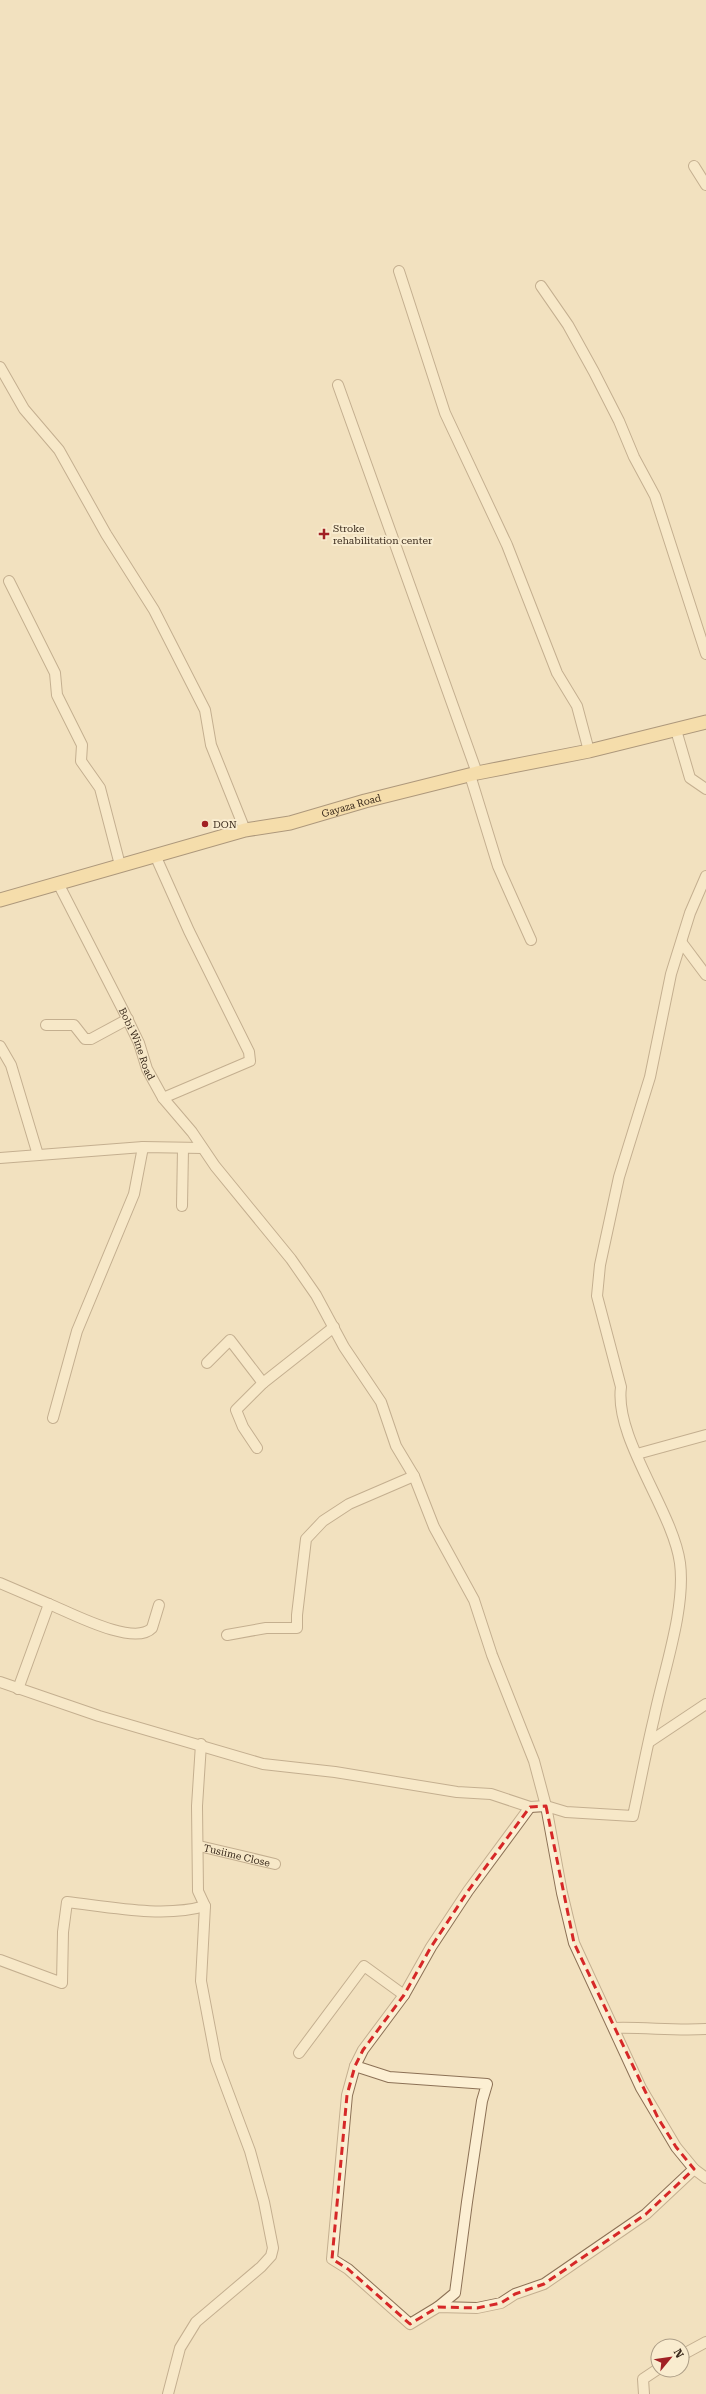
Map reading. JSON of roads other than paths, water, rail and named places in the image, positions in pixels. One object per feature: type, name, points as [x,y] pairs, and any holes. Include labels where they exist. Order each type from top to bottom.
[{"type":"main road","name":"Gayaza Road","points":[[0,900],[59,885],[120,865],[245,830],[290,823],[365,801],[474,774],[589,751],[706,722]]},
{"type":"street","points":[[694,166],[706,185]]},
{"type":"street","points":[[399,271],[445,413],[507,545],[557,673],[577,706],[589,751]]},
{"type":"street","points":[[541,286],[568,325],[594,372],[619,421],[634,457],[655,496],[706,654]]},
{"type":"street","points":[[0,367],[24,409],[59,450],[106,534],[164,628],[205,710],[211,745],[245,830]]},
{"type":"street","points":[[338,385],[474,774],[498,866],[531,940]]},
{"type":"street","points":[[8,581],[54,673],[57,695],[82,745],[81,761],[100,788],[120,865]]},
{"type":"street","points":[[676,730],[690,778],[706,789]]},
{"type":"street","points":[[154,855],[189,931],[249,1052],[250,1061],[164,1098]]},
{"type":"street","points":[[0,1682],[99,1716],[201,1744],[263,1764],[335,1772],[457,1792],[491,1794],[530,1807],[546,1806],[566,1812],[633,1816],[674,1634],[681,1572],[676,1547],[624,1420],[619,1399],[621,1387],[597,1296],[600,1265],[619,1177],[650,1077],[664,1002],[690,913],[706,876]]},
{"type":"street","name":"Bobi Wine Road","points":[[59,885],[128,1019],[139,1043],[147,1069],[164,1098],[291,1259],[334,1327],[344,1347],[381,1402],[396,1446],[414,1476],[434,1527],[474,1600],[492,1655],[534,1761],[546,1806],[573,1938],[641,2088],[676,2147],[694,2168],[706,2178]]},
{"type":"street","points":[[682,943],[706,975]]},
{"type":"street","points":[[46,1025],[74,1025],[84,1039],[91,1039],[128,1019]]},
{"type":"street","points":[[0,1046],[11,1065],[38,1155]]},
{"type":"street","points":[[53,1418],[77,1331],[134,1194],[143,1147]]},
{"type":"street","points":[[0,1158],[143,1147],[183,1149],[202,1148]]},
{"type":"street","points":[[182,1206],[183,1149]]},
{"type":"street","points":[[257,1448],[243,1427],[236,1410],[263,1382],[334,1327]]},
{"type":"street","points":[[207,1363],[230,1340],[263,1382]]},
{"type":"street","points":[[637,1454],[706,1435]]},
{"type":"street","points":[[227,1635],[266,1628],[297,1628],[297,1615],[306,1539],[323,1521],[350,1504],[414,1476]]},
{"type":"street","points":[[0,1583],[108,1628],[138,1635],[152,1628],[159,1605]]},
{"type":"street","points":[[18,1689],[49,1604]]},
{"type":"street","points":[[649,1742],[706,1704]]},
{"type":"street","points":[[168,2394],[180,2348],[196,2322],[261,2267],[271,2256],[273,2248],[264,2202],[250,2151],[216,2060],[201,1981],[205,1906],[198,1891],[199,1846],[196,1806],[201,1744]]},
{"type":"street","points":[[355,2066],[389,2077],[487,2084],[482,2101],[455,2293],[438,2307],[410,2324],[348,2269],[332,2259],[346,2095],[355,2066],[363,2050],[404,1995],[443,1928],[530,1807]]},
{"type":"street","name":"Tusiime Close","points":[[199,1846],[275,1864]]},
{"type":"street","points":[[0,1960],[62,1983],[63,1932],[68,1902],[142,1910],[186,1912],[205,1906]]},
{"type":"street","points":[[298,2053],[364,1966],[404,1995]]},
{"type":"street","points":[[614,2028],[648,2027],[675,2031],[706,2029]]},
{"type":"street","points":[[438,2307],[477,2308],[501,2303],[515,2294],[544,2284],[646,2214],[694,2168]]},
{"type":"street","points":[[690,2351],[706,2342]]},
{"type":"street","points":[[644,2394],[643,2379],[650,2374]]},
{"type":"place","name":"Stroke rehabilitation center","points":[[324,534]]},
{"type":"place","name":"DON","points":[[205,824]]}]
